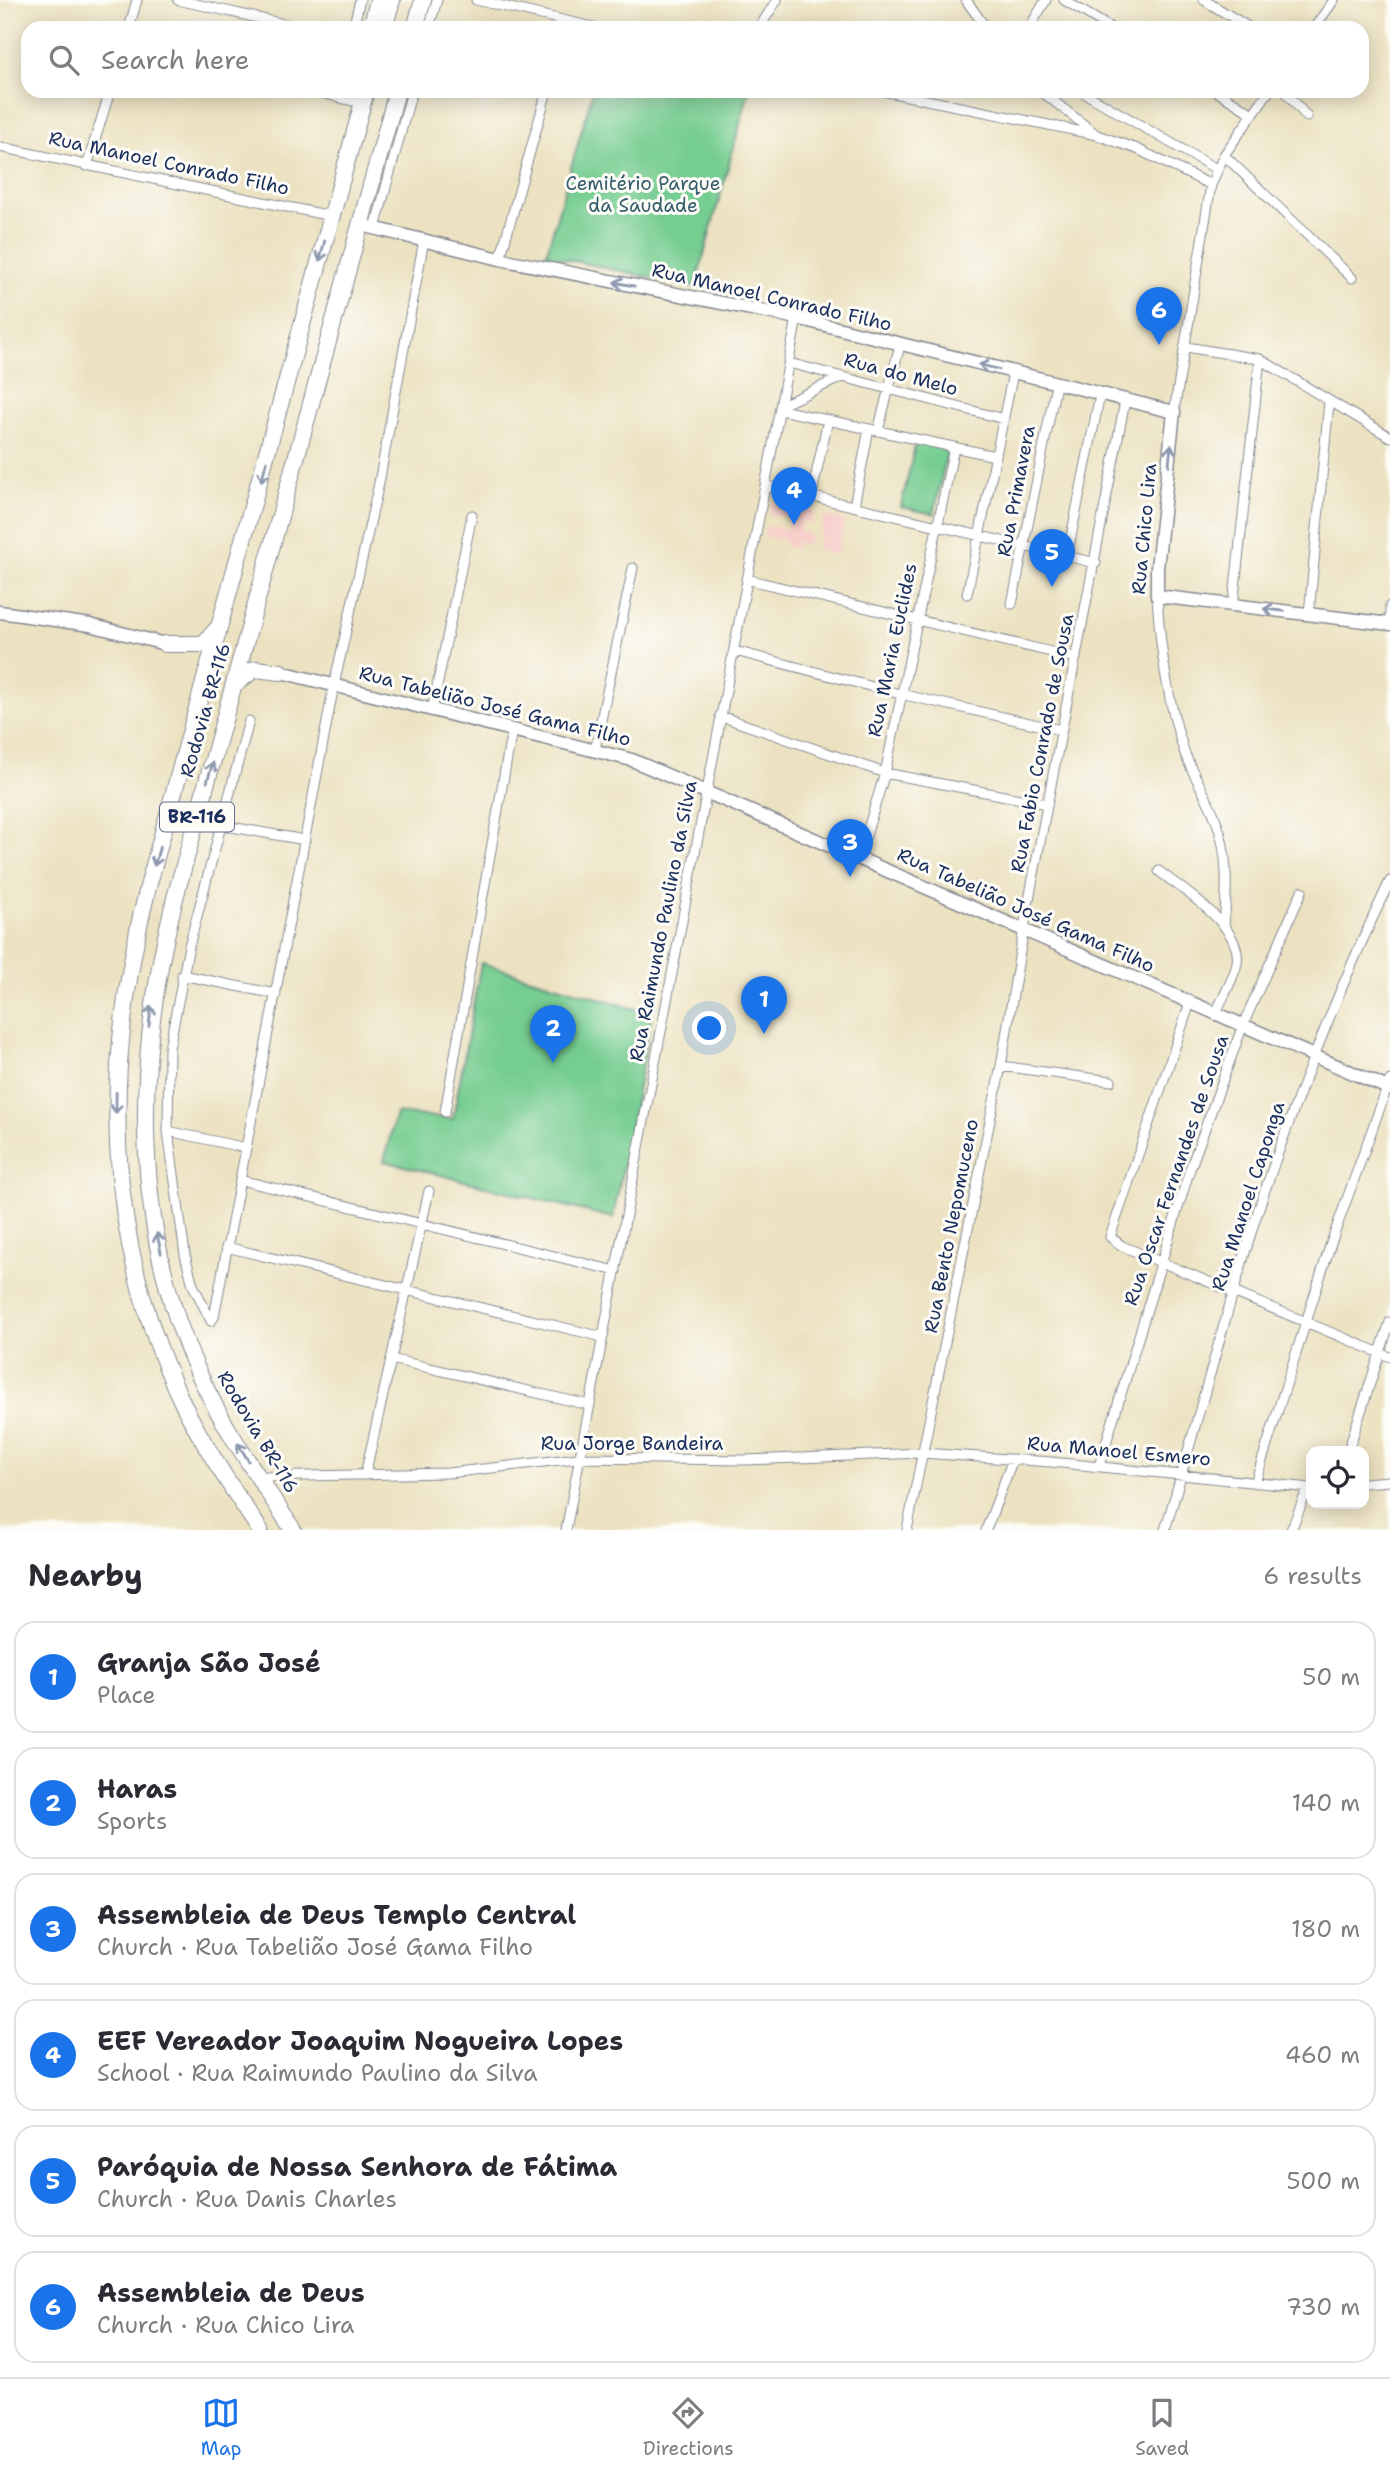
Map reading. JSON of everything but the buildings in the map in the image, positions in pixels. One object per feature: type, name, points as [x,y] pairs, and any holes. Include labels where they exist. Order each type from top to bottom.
[{"type":"highway","points":[[373,21],[378,0]]},
{"type":"highway","points":[[386,21],[392,0]]},
{"type":"highway","points":[[417,21],[423,0]]},
{"type":"highway","points":[[332,211],[337,166],[353,98]]},
{"type":"highway","name":"Rodovia BR-116","points":[[260,1530],[197,1430],[159,1342],[137,1273],[126,1220],[117,1143],[117,1058],[127,975],[148,887],[364,98]]},
{"type":"highway","name":"Rodovia BR-116","points":[[293,1530],[199,1375],[170,1296],[152,1201],[145,1124],[145,1069],[155,982],[175,898],[248,636],[368,226],[395,98]]},
{"type":"highway","points":[[165,644],[203,643],[209,640],[222,623]]},
{"type":"highway","points":[[248,636],[249,645],[260,660],[281,672]]},
{"type":"highway","points":[[165,644],[194,654],[200,661],[206,680]]},
{"type":"highway","points":[[234,685],[255,669],[281,672]]},
{"type":"street","points":[[131,21],[137,0]]},
{"type":"street","points":[[178,0],[271,21]]},
{"type":"street","points":[[355,21],[360,0]]},
{"type":"street","points":[[431,21],[437,0]]},
{"type":"street","points":[[476,0],[554,21]]},
{"type":"street","points":[[764,21],[777,0]]},
{"type":"street","points":[[966,0],[980,21]]},
{"type":"street","points":[[1033,21],[1046,0]]},
{"type":"street","points":[[1064,0],[1099,21]]},
{"type":"street","points":[[1204,0],[1238,21]]},
{"type":"street","points":[[1319,21],[1334,0]]},
{"type":"street","points":[[87,166],[108,98]]},
{"type":"street","points":[[368,226],[410,98]]},
{"type":"street","points":[[500,259],[545,98]]},
{"type":"street","points":[[917,98],[1097,135],[1137,149],[1211,184]]},
{"type":"street","points":[[1050,98],[1097,135]]},
{"type":"street","points":[[1093,98],[1216,169]]},
{"type":"street","points":[[1227,98],[1253,114]]},
{"type":"street","name":"Rua Chico Lira","points":[[1216,1013],[1237,963],[1235,944],[1224,926],[1226,884],[1221,835],[1189,765],[1173,713],[1162,657],[1157,568],[1174,412],[1211,184],[1224,155],[1264,98]]},
{"type":"street","points":[[1291,98],[1307,117]]},
{"type":"street","name":"Rua Manoel Conrado Filho","points":[[0,147],[87,166],[332,211]]},
{"type":"street","points":[[1224,155],[1352,278]]},
{"type":"street","name":"Rua Manoel Conrado Filho","points":[[368,226],[500,259],[796,318],[1056,385],[1174,412]]},
{"type":"street","points":[[248,721],[182,975],[169,1048],[168,1131],[185,1255],[193,1284],[211,1321],[214,1317],[334,685],[379,483],[424,240]]},
{"type":"street","name":"Rua Raimundo Paulino da Silva","points":[[566,1530],[720,716],[735,650],[746,579],[767,486],[796,318]]},
{"type":"street","points":[[854,506],[873,430],[889,390],[900,345]]},
{"type":"street","points":[[1186,347],[1260,359],[1390,437]]},
{"type":"street","points":[[1233,606],[1260,359]]},
{"type":"street","name":"Rua do Melo","points":[[789,363],[1004,419]]},
{"type":"street","points":[[967,594],[1013,373]]},
{"type":"street","points":[[781,407],[842,377]]},
{"type":"street","name":"Rua Primavera","points":[[1012,604],[1056,385]]},
{"type":"street","points":[[1067,556],[1100,394]]},
{"type":"street","name":"Rua Fabio Conrado de Sousa","points":[[1024,928],[1125,401]]},
{"type":"street","points":[[1309,614],[1329,402]]},
{"type":"street","points":[[781,407],[828,420],[995,456]]},
{"type":"street","points":[[811,496],[828,420]]},
{"type":"street","name":"Rua Maria Euclides","points":[[859,859],[885,774],[916,617],[954,448]]},
{"type":"street","points":[[767,486],[1096,563]]},
{"type":"street","points":[[432,711],[471,515]]},
{"type":"street","points":[[595,749],[633,568]]},
{"type":"street","points":[[746,579],[916,617],[1076,658]]},
{"type":"street","points":[[1157,596],[1390,624],[1390,606]]},
{"type":"street","points":[[0,612],[90,625],[165,644]]},
{"type":"street","points":[[735,650],[900,694],[1061,730]]},
{"type":"street","name":"Rua Tabelião José Gama Filho","points":[[281,672],[595,749],[706,790],[1190,1003],[1389,1085]]},
{"type":"street","points":[[720,716],[885,774],[1047,804]]},
{"type":"street","points":[[445,1112],[512,730]]},
{"type":"street","points":[[220,825],[305,840]]},
{"type":"street","points":[[1159,871],[1217,917],[1224,926]]},
{"type":"street","name":"Rua Manoel Caponga","points":[[1165,1530],[1255,1220],[1314,1056],[1357,949],[1390,881]]},
{"type":"street","name":"Rua Oscar Fernandes de Sousa","points":[[1099,1466],[1190,1169],[1243,1025],[1302,891]]},
{"type":"street","name":"Rua Bento Nepomuceno","points":[[907,1530],[1001,1066],[1024,928]]},
{"type":"street","points":[[182,975],[275,994]]},
{"type":"street","points":[[1190,1003],[1110,1229],[1110,1237],[1116,1243],[1390,1357]]},
{"type":"street","points":[[1001,1066],[1111,1081]]},
{"type":"street","points":[[1255,1483],[1305,1322],[1389,1085]]},
{"type":"street","points":[[168,1131],[246,1148]]},
{"type":"street","points":[[240,1180],[616,1271]]},
{"type":"street","points":[[365,1475],[429,1191]]},
{"type":"street","points":[[226,1247],[603,1337]]},
{"type":"street","points":[[1350,1446],[1390,1322]]},
{"type":"street","points":[[391,1359],[589,1405]]},
{"type":"street","name":"Rua Jorge Bandeira","points":[[259,1477],[448,1473],[579,1458],[711,1461],[922,1453]]},
{"type":"street","name":"Rua Manoel Esmero","points":[[922,1453],[1099,1466],[1306,1488]]},
{"type":"street","points":[[986,1530],[1013,1459]]},
{"type":"street","points":[[1369,1483],[1390,1481]]},
{"type":"street","points":[[1291,1530],[1306,1497]]},
{"type":"shaded area","points":[[771,502],[814,511],[811,524],[802,522],[800,531],[810,534],[808,545],[797,542],[796,548],[784,546],[785,540],[764,536],[766,526],[787,529],[789,518],[769,514]]},
{"type":"shaded area","points":[[824,516],[844,520],[838,555],[817,550]]},
{"type":"green space","name":"Cemitério Parque da Saudade","points":[[591,98],[747,98],[695,287],[546,255]]},
{"type":"green space","points":[[916,441],[948,448],[934,514],[901,507]]},
{"type":"green space","points":[[481,963],[652,1014],[613,1218],[384,1161],[396,1113],[453,1119]]},
{"type":"place","name":"Assembleia de Deus","points":[[1159,345]]},
{"type":"place","name":"EEF Vereador Joaquim Nogueira Lopes","points":[[794,525]]},
{"type":"place","name":"Paróquia de Nossa Senhora de Fátima","points":[[1052,587]]},
{"type":"place","name":"Assembleia de Deus Templo Central","points":[[850,877]]},
{"type":"place","name":"Granja São José","points":[[764,1034]]},
{"type":"place","name":"Haras","points":[[553,1063]]}]
